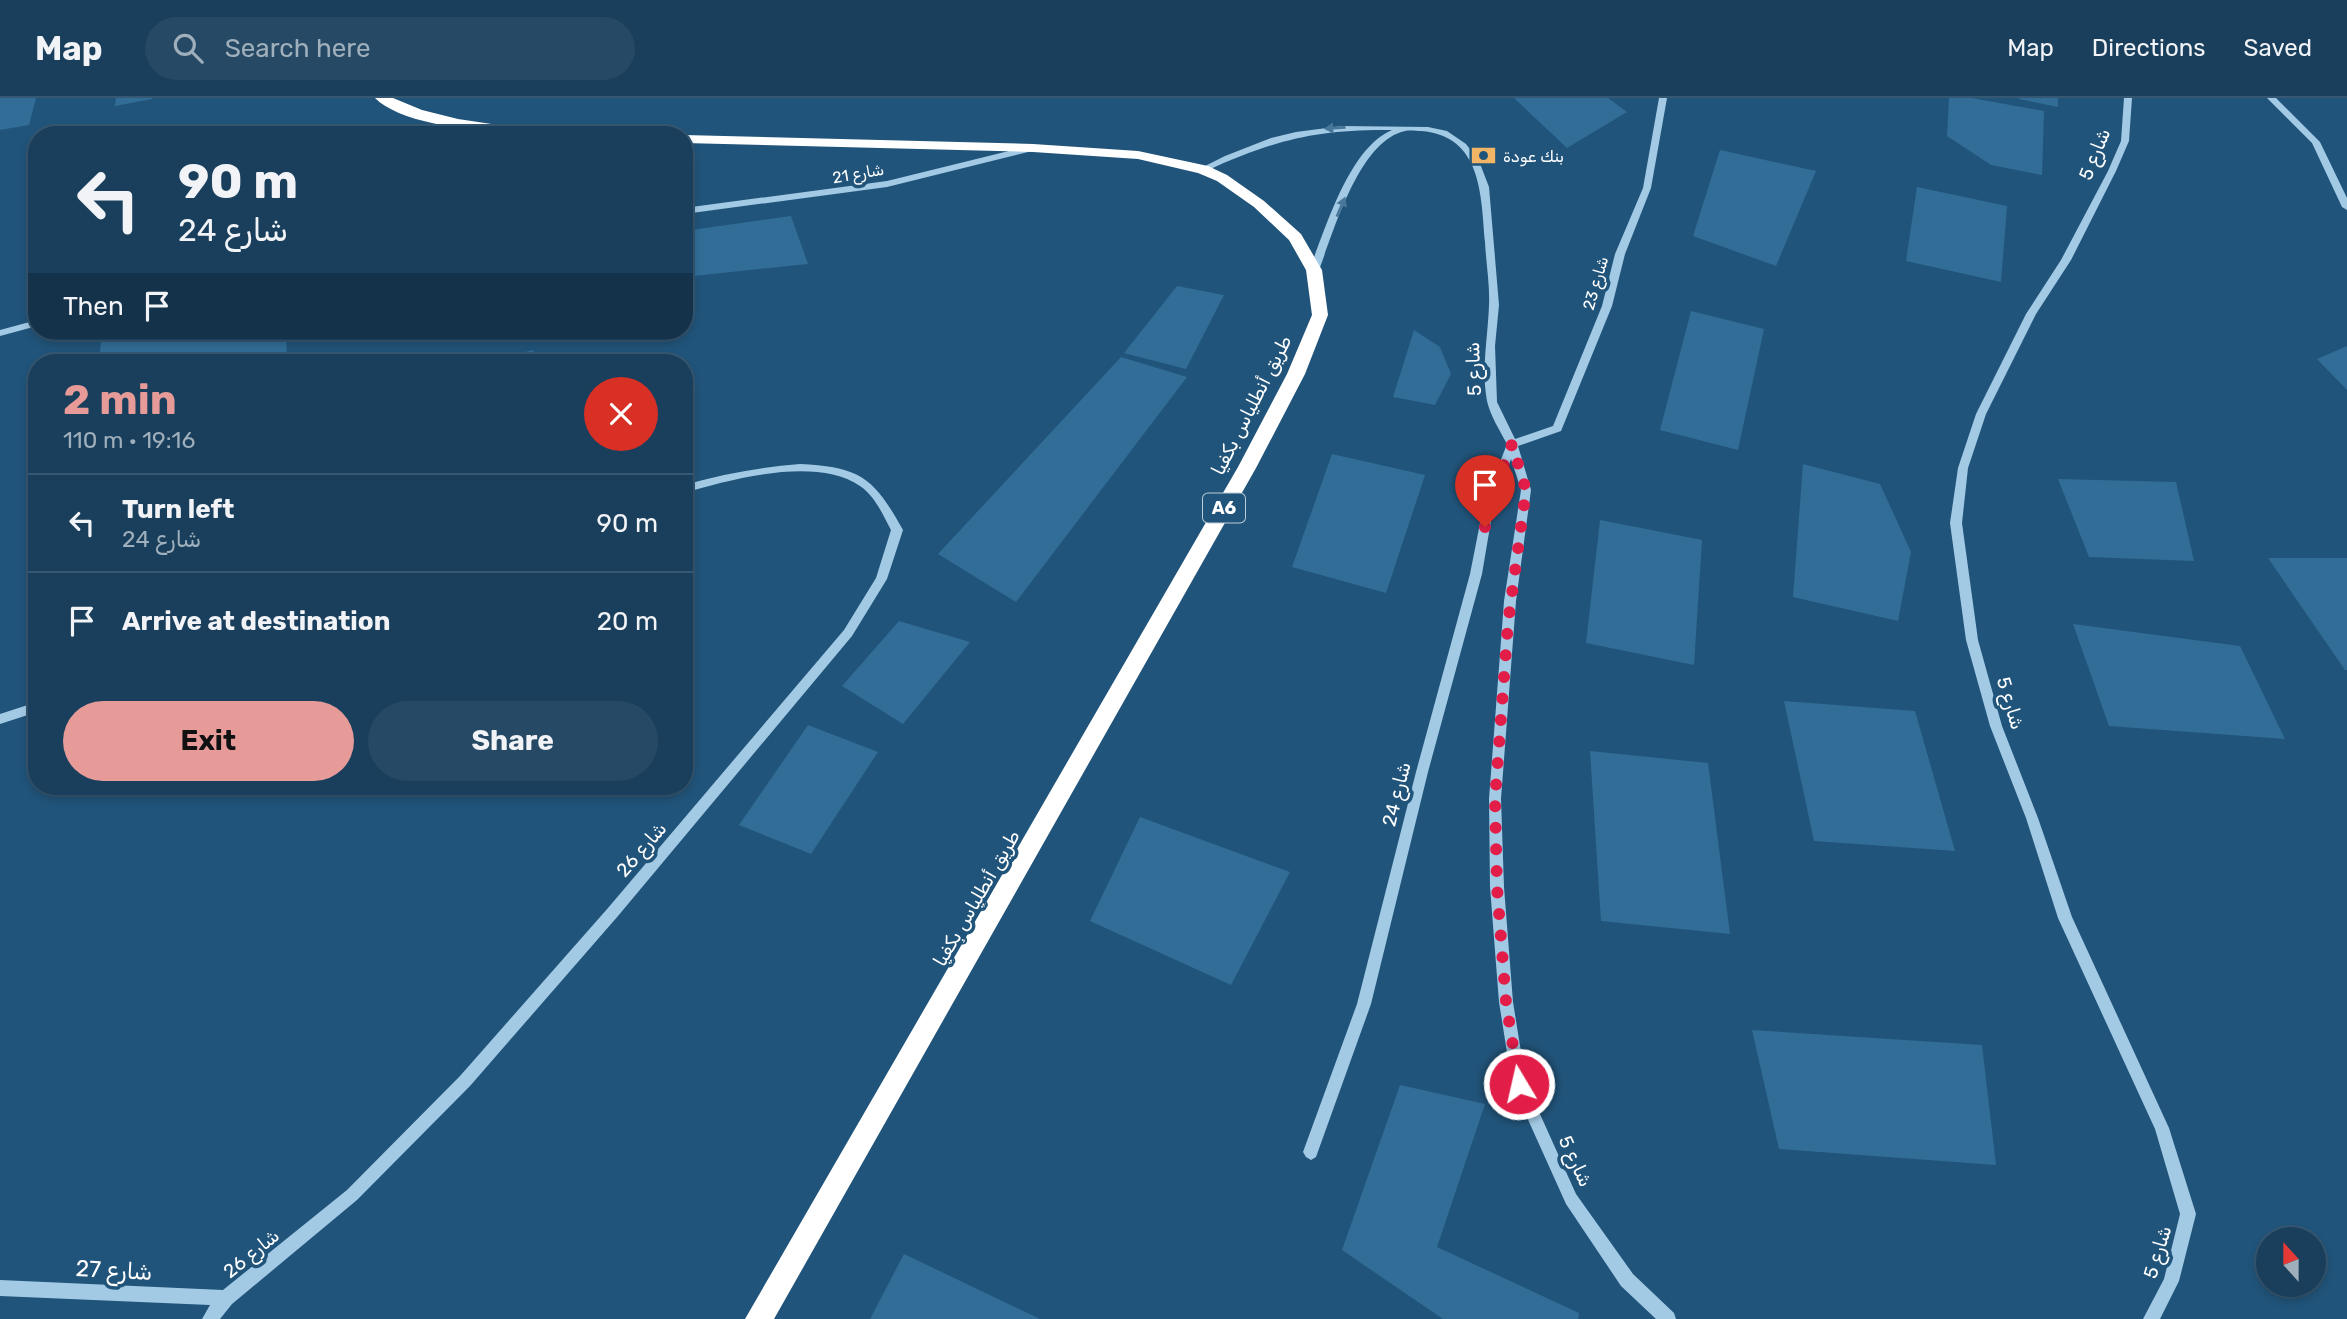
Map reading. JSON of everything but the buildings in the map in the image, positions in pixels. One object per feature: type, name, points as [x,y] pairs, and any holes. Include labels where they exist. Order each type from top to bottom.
[{"type":"highway","points":[[382,98],[394,105],[477,126]]},
{"type":"highway","name":"طريق أنطلياس بكفيا","points":[[693,139],[1033,148],[1138,155],[1203,169],[1222,178],[1259,204],[1295,237],[1314,270],[1320,315],[1296,374],[1247,468],[759,1319]]},
{"type":"street","name":"شارع 23","points":[[1512,444],[1557,428],[1606,306],[1620,254],[1647,188],[1663,98]]},
{"type":"street","name":"شارع 5","points":[[2128,98],[2125,141],[2112,171],[2066,260],[2031,314],[1981,414],[1963,468],[1956,523],[1972,640],[1996,726],[2032,818],[2066,918],[2162,1128],[2188,1214],[2171,1281],[2151,1319]]},
{"type":"street","points":[[2271,98],[2316,142],[2347,207]]},
{"type":"street","name":"شارع 5","points":[[1203,169],[1250,147],[1310,130],[1360,127],[1430,129],[1457,140],[1470,153],[1479,170],[1485,187],[1494,304],[1490,346],[1492,402],[1512,444],[1526,490],[1508,626],[1495,799],[1497,887],[1506,1002],[1519,1084],[1571,1199],[1627,1280],[1668,1319]]},
{"type":"street","points":[[1314,270],[1366,156],[1380,140],[1404,128]]},
{"type":"street","name":"شارع 21","points":[[693,210],[887,184],[1033,148]]},
{"type":"street","points":[[0,333],[28,325]]},
{"type":"street","name":"شارع 24","points":[[1311,1152],[1364,1004],[1422,772],[1476,574],[1489,503],[1512,444]]},
{"type":"street","name":"شارع 26","points":[[226,1298],[352,1195],[465,1081],[772,725],[848,633],[881,579],[897,530],[880,499],[862,481],[834,470],[782,468],[718,479],[693,486]]},
{"type":"street","points":[[0,719],[28,709]]},
{"type":"street","name":"شارع 27","points":[[0,1288],[226,1298]]},
{"type":"street","points":[[210,1319],[226,1298]]},
{"type":"place","name":"بنك عودة","points":[[1483,156]]},
{"type":"route","points":[[1485,527],[1489,503],[1512,444],[1526,490],[1501,690],[1495,799],[1497,887],[1506,1002],[1519,1084]]}]
